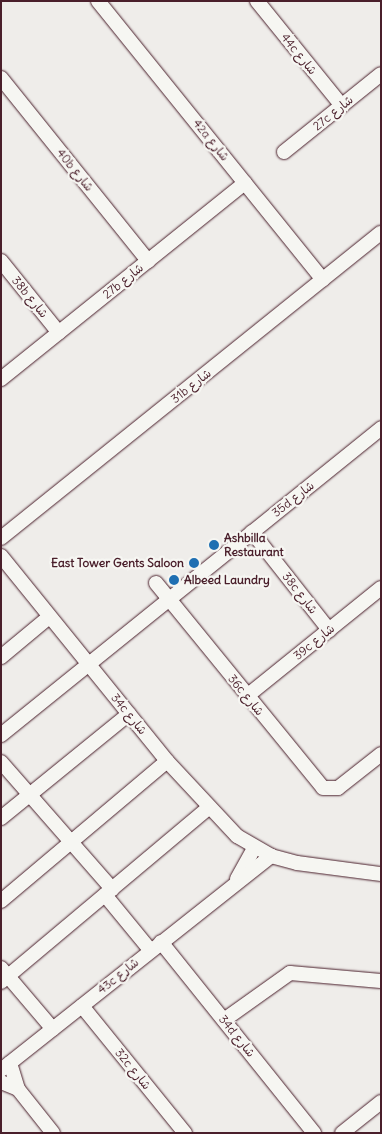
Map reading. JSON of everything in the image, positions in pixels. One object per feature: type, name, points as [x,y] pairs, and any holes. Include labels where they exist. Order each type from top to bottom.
[{"type":"street","name":"42a شارع","points":[[98,1],[324,280]]},
{"type":"street","name":"44c شارع","points":[[257,1],[342,106]]},
{"type":"street","name":"27c شارع","points":[[284,152],[381,74]]},
{"type":"street","name":"40b شارع","points":[[1,78],[148,260]]},
{"type":"street","name":"27b شارع","points":[[1,379],[245,183]]},
{"type":"street","name":"31b شارع","points":[[1,538],[381,233]]},
{"type":"street","name":"38b شارع","points":[[1,261],[59,333]]},
{"type":"street","name":"35d شارع","points":[[1,734],[381,428]]},
{"type":"street","name":"38c شارع","points":[[252,532],[329,630]]},
{"type":"street","name":"34c شارع","points":[[1,556],[128,714],[208,808],[254,848],[272,856]]},
{"type":"street","name":"36c شارع","points":[[156,583],[317,783],[330,789],[344,784],[381,754]]},
{"type":"street","name":"39c شارع","points":[[247,696],[381,588]]},
{"type":"street","points":[[1,657],[49,616]]},
{"type":"street","points":[[1,818],[128,714]]},
{"type":"street","points":[[1,901],[167,761]]},
{"type":"street","name":"34d شارع","points":[[1,762],[71,842],[108,892],[224,1020],[315,1132]]},
{"type":"street","points":[[53,1029],[4,975],[108,892],[208,808]]},
{"type":"street","name":"43c شارع","points":[[236,882],[254,848]]},
{"type":"street","points":[[272,856],[322,868],[381,874]]},
{"type":"street","name":"43c شارع","points":[[6,1066],[236,882],[272,856]]},
{"type":"street","points":[[224,1020],[290,973],[381,982]]},
{"type":"street","name":"32c شارع","points":[[82,1006],[185,1133]]},
{"type":"street","points":[[6,1066],[18,1089],[53,1133]]},
{"type":"street","points":[[1,1082],[18,1089]]},
{"type":"street","points":[[342,1133],[381,1102]]},
{"type":"street","points":[[363,1117],[381,1118]]},
{"type":"place","name":"Ashbilla Restaurant","points":[[214,545]]},
{"type":"place","name":"East Tower Gents Saloon","points":[[194,563]]},
{"type":"place","name":"Albeed Laundry","points":[[174,580]]}]
